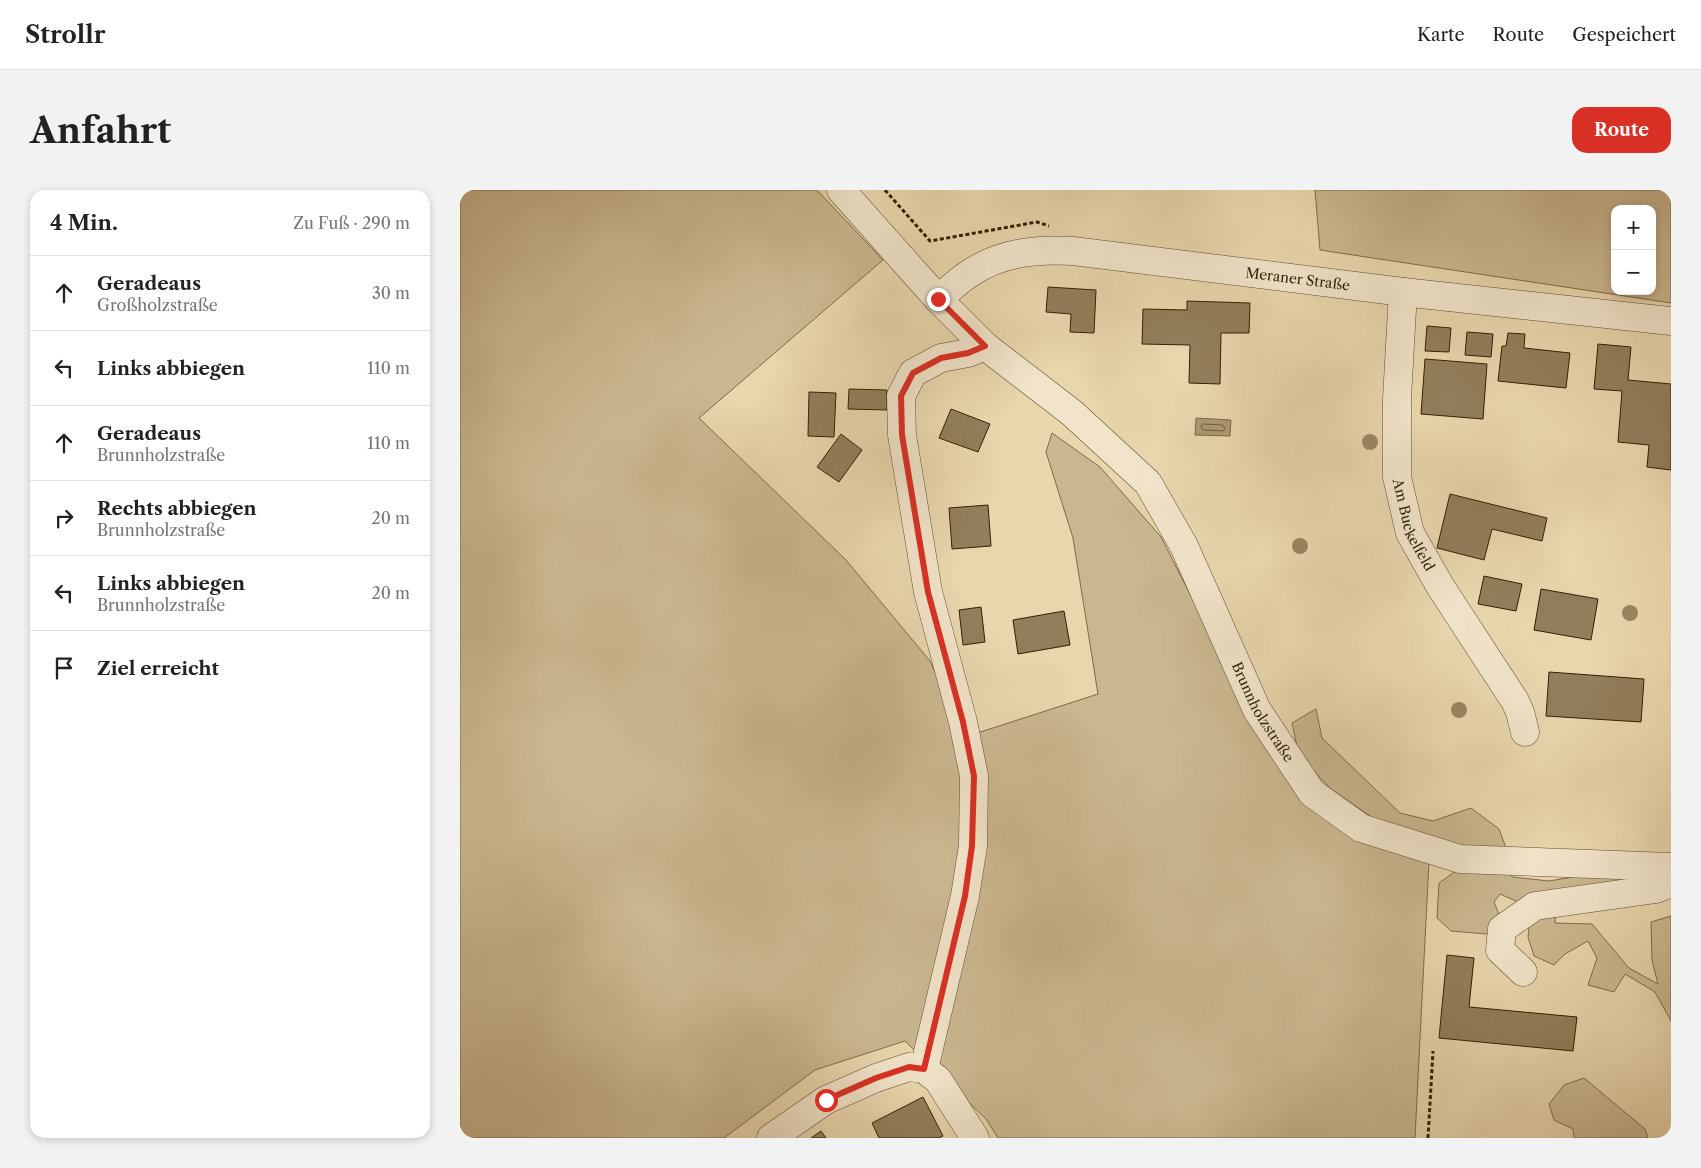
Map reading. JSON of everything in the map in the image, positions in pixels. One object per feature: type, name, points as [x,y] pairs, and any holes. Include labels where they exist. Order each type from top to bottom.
[{"type":"street","name":"Brunnholzstraße","points":[[841,190],[938,299],[985,346],[1072,413],[1148,483],[1184,546],[1257,710],[1312,793],[1361,828],[1460,859],[1671,867]]},
{"type":"street","name":"Meraner Straße","points":[[938,299],[971,272],[1001,257],[1043,250],[1671,321]]},
{"type":"street","name":"Am Buckelfeld","points":[[1403,292],[1397,398],[1397,477],[1410,533],[1440,586],[1515,701],[1526,732]]},
{"type":"street","points":[[924,1069],[965,896],[972,846],[974,776],[963,722],[928,592],[902,435],[901,396],[913,373],[941,358],[968,353],[985,346]]},
{"type":"street","points":[[1523,972],[1500,950],[1502,929],[1535,906],[1656,889],[1671,883]]},
{"type":"street","points":[[771,1138],[826,1100],[876,1078],[909,1067],[924,1069],[938,1080],[975,1138]]},
{"type":"path","points":[[885,190],[930,241],[1037,222],[1047,224],[1060,232],[1073,252]]},
{"type":"path","points":[[1428,1138],[1433,1051]]},
{"type":"shaded area","points":[[460,190],[817,190],[883,260],[699,418],[846,560],[930,661],[965,737],[1098,694],[1073,538],[1046,452],[1052,433],[1100,467],[1161,537],[1266,744],[1298,797],[1351,831],[1429,861],[1415,1138],[998,1138],[986,1119],[905,1041],[815,1070],[724,1138],[460,1138]]},
{"type":"shaded area","points":[[1315,190],[1671,190],[1671,303],[1618,295],[1656,295],[1656,205],[1611,205],[1611,294],[1320,250]]},
{"type":"shaded area","points":[[1316,709],[1322,738],[1400,813],[1433,821],[1471,808],[1499,829],[1508,853],[1512,877],[1549,881],[1579,876],[1608,855],[1641,883],[1557,894],[1555,923],[1592,924],[1629,968],[1658,984],[1652,960],[1651,922],[1671,916],[1671,1021],[1655,992],[1625,974],[1614,992],[1588,985],[1597,958],[1588,941],[1565,954],[1554,965],[1534,956],[1528,937],[1530,920],[1516,901],[1500,894],[1494,902],[1502,922],[1486,934],[1451,931],[1437,918],[1439,883],[1460,868],[1420,840],[1377,821],[1330,788],[1299,756],[1292,723]]},
{"type":"shaded area","points":[[1584,1078],[1645,1129],[1648,1138],[1574,1138],[1573,1129],[1554,1120],[1549,1104],[1564,1085]]},
{"type":"water","points":[[1196,418],[1231,420],[1230,436],[1195,435]]},
{"type":"building","points":[[1048,287],[1096,290],[1094,333],[1070,332],[1071,314],[1046,312]]},
{"type":"building","points":[[1187,301],[1250,303],[1249,333],[1221,333],[1220,384],[1189,383],[1190,345],[1142,344],[1143,309],[1187,310]]},
{"type":"building","points":[[1427,326],[1451,328],[1449,352],[1425,351]]},
{"type":"building","points":[[1467,332],[1493,334],[1491,357],[1465,355]]},
{"type":"building","points":[[1508,333],[1525,334],[1524,348],[1570,353],[1566,388],[1498,381],[1502,346],[1506,346]]},
{"type":"building","points":[[1598,344],[1631,347],[1628,380],[1671,384],[1671,470],[1647,467],[1649,445],[1618,442],[1622,391],[1594,389]]},
{"type":"building","points":[[1425,359],[1487,364],[1483,419],[1421,414]]},
{"type":"building","points":[[849,389],[887,390],[887,410],[848,409]]},
{"type":"building","points":[[809,392],[836,393],[834,437],[808,436]]},
{"type":"building","points":[[951,409],[990,424],[978,452],[939,438]]},
{"type":"building","points":[[841,434],[862,450],[839,482],[817,467]]},
{"type":"building","points":[[1450,494],[1547,518],[1542,541],[1492,529],[1484,560],[1437,548]]},
{"type":"building","points":[[988,505],[991,546],[952,549],[949,508]]},
{"type":"building","points":[[1484,576],[1522,584],[1516,611],[1478,604]]},
{"type":"building","points":[[1541,589],[1598,599],[1591,640],[1534,630]]},
{"type":"building","points":[[981,607],[985,642],[963,645],[959,610]]},
{"type":"building","points":[[1064,611],[1070,645],[1018,654],[1013,620]]},
{"type":"building","points":[[1549,672],[1644,679],[1641,722],[1546,716]]},
{"type":"building","points":[[1447,955],[1474,958],[1469,1007],[1577,1017],[1573,1051],[1439,1038]]},
{"type":"building","points":[[923,1097],[943,1136],[939,1138],[879,1138],[872,1123]]},
{"type":"building","points":[[821,1131],[826,1138],[811,1138]]},
{"type":"route","points":[[826,1100],[876,1078],[909,1067],[924,1069],[965,896],[972,846],[974,776],[963,722],[928,592],[902,435],[901,396],[913,373],[941,358],[968,353],[985,346],[938,299]]}]
